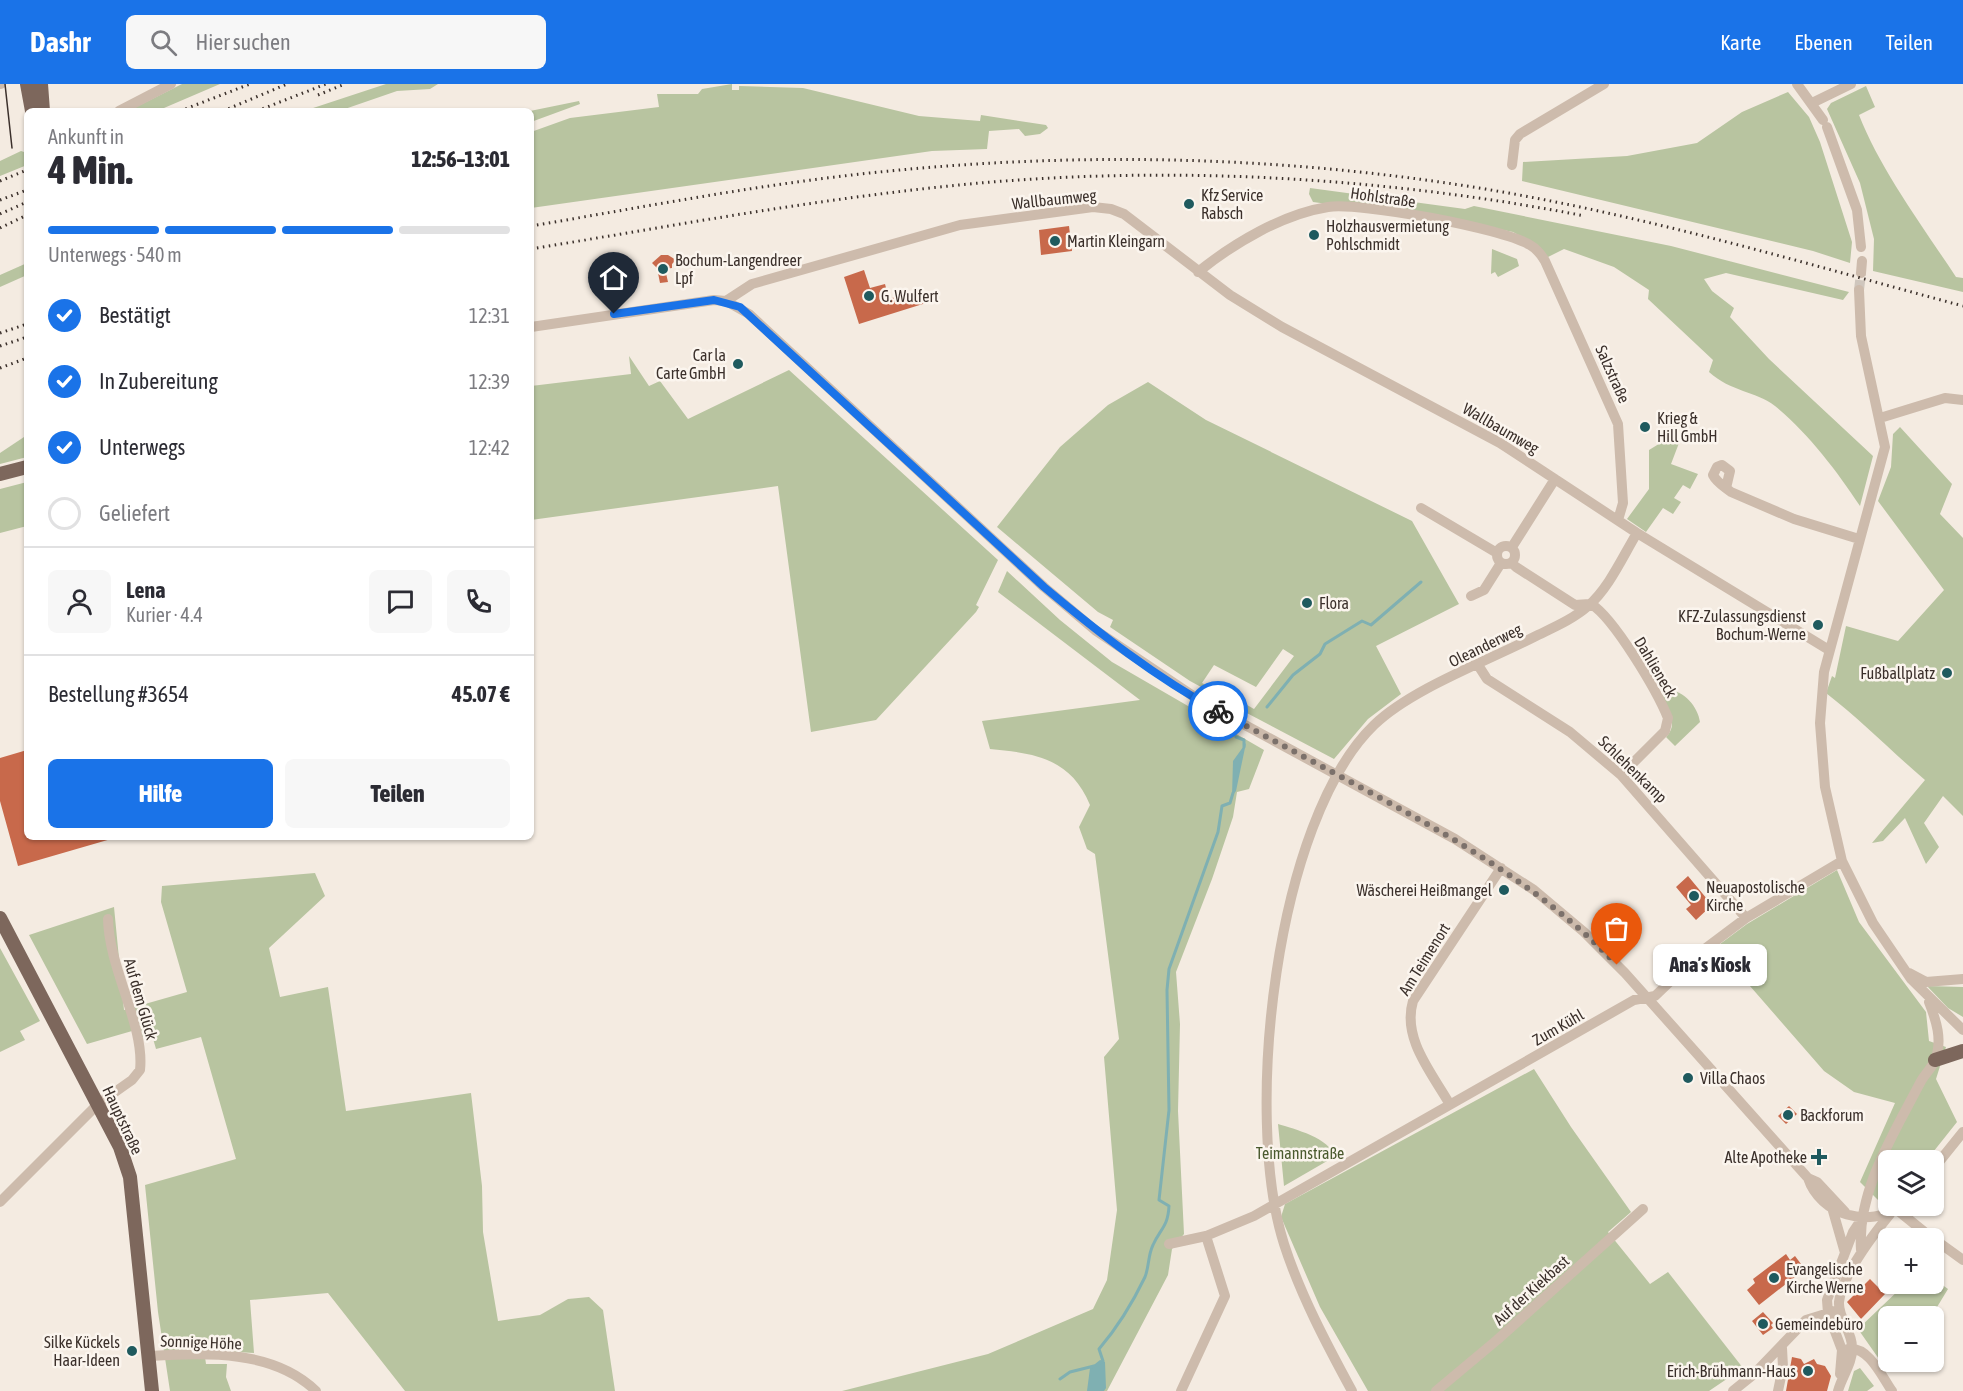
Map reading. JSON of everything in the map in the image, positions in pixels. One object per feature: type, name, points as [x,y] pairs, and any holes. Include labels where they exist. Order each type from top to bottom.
[{"type":"main road","points":[[27,84],[31,108]]},
{"type":"main road","points":[[40,84],[43,108]]},
{"type":"main road","points":[[0,474],[24,468]]},
{"type":"main road","name":"Hauptstraße","points":[[0,918],[120,1147],[133,1186],[152,1391]]},
{"type":"main road","points":[[1935,1060],[1963,1051]]},
{"type":"street","points":[[125,108],[171,84]]},
{"type":"street","points":[[1512,165],[1515,140],[1520,134],[1604,84]]},
{"type":"street","points":[[1797,84],[1825,124],[1857,210],[1861,247]]},
{"type":"street","points":[[1812,103],[1851,84]]},
{"type":"street","name":"Hohlstraße","points":[[1198,272],[1224,250],[1254,234],[1316,209],[1331,206],[1359,207],[1458,224],[1520,240],[1538,250]]},
{"type":"street","name":"Wallbaumweg","points":[[726,301],[752,284],[960,225],[1093,207],[1111,209],[1124,214],[1198,272],[1282,327],[1476,430],[1555,478],[1637,533],[1828,650]]},
{"type":"street","name":"Salzstraße","points":[[1538,250],[1618,424],[1623,503],[1618,520]]},
{"type":"street","points":[[1861,273],[1862,261]]},
{"type":"street","points":[[1860,290],[1861,336],[1885,447],[1828,650],[1821,703],[1821,756],[1825,788],[1842,861],[1873,923],[1905,970],[1927,996],[1963,1030]]},
{"type":"street","points":[[534,327],[714,300],[726,301],[749,314],[1044,587],[1095,630],[1199,700],[1455,838],[1534,890],[1584,932],[1647,998],[1808,1178],[1811,1187],[1839,1212],[1863,1217],[1878,1214]]},
{"type":"street","points":[[1880,418],[1945,398],[1963,400]]},
{"type":"street","points":[[1512,547],[1555,478]]},
{"type":"street","points":[[1726,488],[1774,512],[1859,539]]},
{"type":"street","points":[[1421,508],[1575,605],[1591,604]]},
{"type":"street","name":"Oleanderweg","points":[[1338,775],[1345,760],[1361,740],[1392,711],[1410,698],[1571,619],[1591,604],[1637,533]]},
{"type":"street","points":[[1471,596],[1484,590],[1503,560],[1503,546],[1512,547]]},
{"type":"street","points":[[1503,560],[1516,555],[1512,547]]},
{"type":"street","name":"Dahlieneck","points":[[1591,604],[1620,635],[1668,718],[1665,731],[1621,775]]},
{"type":"street","name":"Schlehenkamp","points":[[1478,665],[1487,679],[1570,732],[1621,775],[1746,918]]},
{"type":"street","points":[[1338,775],[1321,807],[1284,929],[1274,992],[1268,1053],[1266,1120],[1275,1203],[1284,1244],[1313,1312],[1352,1391]]},
{"type":"street","name":"Zum Kühl","points":[[1169,1244],[1206,1236],[1254,1216],[1449,1103],[1634,1000],[1655,996],[1702,951],[1746,918],[1842,861]]},
{"type":"street","name":"Am Teimenort","points":[[1449,1103],[1415,1045],[1409,1025],[1409,1014],[1413,1001],[1501,868]]},
{"type":"street","name":"Auf dem Glück","points":[[0,1202],[98,1104],[137,1075],[141,1062],[138,1042],[108,941],[108,920]]},
{"type":"street","points":[[1905,970],[1926,982],[1963,979]]},
{"type":"street","points":[[1861,1250],[1862,1208],[1868,1188],[1921,1081],[1935,1060],[1938,1028],[1927,996]]},
{"type":"street","points":[[1944,1156],[1963,1132]]},
{"type":"street","name":"Auf der Kiekbast","points":[[1436,1391],[1497,1341],[1643,1209]]},
{"type":"street","points":[[1839,1212],[1845,1253]]},
{"type":"street","points":[[1838,1388],[1847,1349],[1839,1310],[1841,1295],[1861,1250],[1891,1216]]},
{"type":"street","points":[[1904,1216],[1919,1228]]},
{"type":"street","points":[[1863,1217],[1829,1289],[1828,1313],[1847,1349],[1869,1358],[1892,1391]]},
{"type":"street","points":[[1181,1391],[1225,1296],[1206,1236]]},
{"type":"street","points":[[1944,1247],[1963,1260]]},
{"type":"street","points":[[1733,1391],[1782,1348],[1806,1320],[1839,1310]]},
{"type":"street","points":[[1778,1391],[1783,1367],[1782,1348]]},
{"type":"street","name":"Sonnige Höhe","points":[[149,1356],[216,1355],[254,1359],[298,1376],[316,1391]]},
{"type":"green space","points":[[182,84],[220,84],[164,108],[134,108]]},
{"type":"green space","points":[[386,84],[438,84],[430,89],[397,91],[348,108],[313,108]]},
{"type":"green space","points":[[732,84],[732,90],[739,90],[739,86],[803,88],[919,116],[980,121],[981,115],[1046,125],[1048,128],[1040,134],[1025,136],[1019,129],[989,131],[987,149],[932,151],[534,208],[534,131],[570,118],[659,107],[657,94],[698,94],[702,89]]},
{"type":"green space","points":[[1866,86],[1875,107],[1859,115],[1868,135],[1890,177],[1916,218],[1956,277],[1963,278],[1963,292],[1873,271],[1874,239],[1860,183],[1827,109],[1831,103]]},
{"type":"green space","points":[[1788,92],[1809,117],[1820,142],[1852,242],[1850,263],[1813,251],[1522,181],[1523,162],[1627,156],[1697,143],[1742,112]]},
{"type":"green space","points":[[579,101],[580,104],[534,121],[534,110]]},
{"type":"green space","points":[[21,151],[24,152],[24,166],[0,176],[0,161]]},
{"type":"green space","points":[[1310,188],[1465,209],[1474,206],[1671,246],[1849,292],[1843,300],[1726,273],[1704,279],[1712,291],[1734,308],[1730,317],[1769,359],[1873,456],[1860,506],[1821,453],[1787,416],[1768,401],[1717,379],[1709,372],[1713,360],[1648,299],[1649,290],[1614,267],[1564,249],[1548,257],[1536,245],[1513,232],[1468,223],[1313,202],[1309,194]]},
{"type":"green space","points":[[1492,249],[1517,259],[1519,266],[1498,277],[1495,272],[1491,274]]},
{"type":"green space","points":[[24,264],[24,276],[0,287],[0,275]]},
{"type":"green space","points":[[629,356],[649,386],[660,381],[688,419],[789,370],[998,560],[976,605],[979,607],[976,612],[876,720],[811,732],[778,486],[534,520],[534,386],[631,374]]},
{"type":"green space","points":[[1148,382],[1206,420],[1412,521],[1459,604],[1376,646],[1401,694],[1368,719],[1334,759],[1243,711],[1247,705],[1254,709],[1294,656],[1283,649],[1256,687],[1214,665],[1202,683],[1243,705],[1238,707],[1190,681],[1110,627],[1113,620],[1098,612],[997,527],[1060,447],[1108,405]]},
{"type":"green space","points":[[1900,427],[1952,484],[1940,514],[1963,538],[1963,816],[1943,796],[1924,823],[1939,847],[1926,864],[1905,818],[1883,841],[1872,843],[1925,780],[1826,693],[1832,676],[1835,678],[1846,626],[1898,641],[1944,590],[1878,501],[1891,467],[1893,434]]},
{"type":"green space","points":[[24,437],[24,458],[0,464],[0,453]]},
{"type":"green space","points":[[1667,439],[1679,443],[1671,464],[1698,474],[1690,489],[1683,485],[1674,498],[1681,502],[1673,514],[1663,508],[1646,532],[1627,519],[1649,489],[1649,450]]},
{"type":"green space","points":[[24,483],[24,527],[0,533],[0,489]]},
{"type":"green space","points":[[1007,571],[1060,620],[1112,662],[1264,750],[1249,789],[1237,792],[1233,817],[1212,879],[1176,972],[1180,1024],[1178,1111],[1184,1234],[1172,1249],[1168,1275],[1107,1391],[842,1391],[988,1354],[1093,1309],[1107,1280],[1117,1210],[1104,1057],[1119,1039],[1095,854],[1087,849],[1079,827],[1090,805],[1073,777],[1050,761],[1022,753],[990,749],[982,721],[1140,700],[998,592]]},
{"type":"green space","points":[[1668,690],[1679,693],[1689,700],[1700,722],[1675,746],[1666,737],[1672,727],[1672,722],[1661,696]]},
{"type":"green space","points":[[1837,870],[1859,922],[1926,1012],[1929,1041],[1946,1047],[1936,1079],[1957,1122],[1935,1150],[1878,1150],[1878,1200],[1860,1182],[1895,1103],[1854,1092],[1824,1071],[1716,947],[1747,924]]},
{"type":"green space","points":[[315,873],[325,896],[269,948],[280,997],[328,987],[346,1111],[471,1093],[482,1186],[483,1232],[498,1321],[540,1315],[568,1299],[589,1297],[603,1310],[615,1391],[405,1391],[328,1293],[250,1300],[254,1353],[204,1350],[206,1364],[227,1364],[226,1377],[231,1391],[170,1391],[158,1312],[145,1185],[236,1159],[201,1037],[156,1049],[152,1035],[142,1037],[139,1029],[87,1044],[29,935],[114,907],[124,1010],[187,992],[161,902],[162,886]]},
{"type":"green space","points":[[0,948],[40,1021],[20,1031],[25,1040],[0,1052]]},
{"type":"green space","points":[[1927,986],[1963,987],[1963,1017],[1948,1008]]},
{"type":"green space","points":[[1534,1069],[1571,1127],[1631,1212],[1608,1232],[1650,1284],[1668,1272],[1743,1368],[1709,1391],[1368,1391],[1320,1307],[1281,1217],[1285,1204]]},
{"type":"green space","name":"Teimannstraße","points":[[1278,1124],[1319,1140],[1331,1150],[1334,1157],[1284,1186]]},
{"type":"green space","points":[[1944,1286],[1948,1289],[1938,1306],[1882,1306],[1895,1294],[1944,1294]]},
{"type":"green space","points":[[1878,1310],[1878,1358],[1858,1329]]},
{"type":"green space","points":[[1860,1368],[1874,1386],[1867,1391],[1848,1391],[1854,1371]]},
{"type":"water","points":[[1246,743],[1236,791],[1232,796],[1233,761]]},
{"type":"water","points":[[1100,1360],[1105,1362],[1106,1388],[1104,1391],[1087,1391],[1090,1368]]},
{"type":"building","name":"Martin Kleingarn","points":[[1069,226],[1072,251],[1041,255],[1039,230]]},
{"type":"building","name":"Bochum-Langendreer Lpf","points":[[661,255],[668,255],[676,260],[672,268],[665,269],[668,282],[660,283],[657,268],[652,263]]},
{"type":"building","points":[[610,270],[614,290],[601,293],[597,272]]},
{"type":"building","name":"G. Wulfert","points":[[864,270],[870,288],[885,284],[889,299],[905,294],[907,299],[923,294],[926,303],[859,324],[844,277]]},
{"type":"building","points":[[24,751],[24,840],[108,840],[18,866],[0,801],[0,758]]},
{"type":"building","name":"Neuapostolische Kirche","points":[[1688,876],[1712,905],[1696,920],[1686,909],[1691,905],[1676,887]]},
{"type":"building","name":"Backforum","points":[[1789,1106],[1797,1114],[1786,1124],[1778,1116]]},
{"type":"building","name":"Evangelische Kirche Werne","points":[[1786,1254],[1790,1260],[1795,1256],[1801,1264],[1796,1268],[1800,1273],[1759,1305],[1747,1290],[1755,1283],[1753,1279]]},
{"type":"building","points":[[1870,1279],[1878,1287],[1878,1294],[1885,1294],[1861,1319],[1847,1302]]},
{"type":"building","name":"Gemeindebüro","points":[[1763,1312],[1773,1323],[1771,1325],[1773,1328],[1763,1335],[1752,1321]]},
{"type":"building","name":"Erich-Brühmann-Haus","points":[[1792,1357],[1801,1359],[1804,1364],[1814,1359],[1817,1364],[1825,1366],[1831,1376],[1827,1391],[1786,1391]]},
{"type":"waterway","points":[[1267,707],[1293,675],[1320,654],[1325,644],[1362,621],[1371,625],[1421,582]]},
{"type":"waterway","points":[[1236,737],[1244,740],[1244,747]]},
{"type":"waterway","points":[[1100,1363],[1103,1361],[1099,1349],[1118,1324],[1140,1286],[1146,1273],[1151,1249],[1167,1219],[1169,1206],[1159,1200],[1169,1110],[1167,990],[1169,969],[1218,832],[1222,806],[1230,803],[1233,793]]},
{"type":"waterway","points":[[1060,1379],[1070,1372],[1094,1366]]},
{"type":"tunnel","points":[[1859,290],[1861,273]]},
{"type":"tram line","points":[[5,84],[12,148]]},
{"type":"railway","points":[[188,108],[250,84]]},
{"type":"railway","points":[[230,108],[287,84]]},
{"type":"railway","points":[[265,108],[326,84]]},
{"type":"railway","points":[[318,95],[345,84]]},
{"type":"railway","points":[[534,225],[785,184],[944,166],[1091,160],[1239,162],[1386,175],[1524,196],[1713,238],[1963,306]]},
{"type":"railway","points":[[0,181],[24,171]]},
{"type":"railway","points":[[534,249],[859,197],[969,184],[1046,178],[1201,175],[1278,178],[1433,192],[1585,216]]},
{"type":"railway","points":[[0,200],[24,191]]},
{"type":"railway","points":[[0,214],[24,203]]},
{"type":"railway","points":[[0,228],[24,216]]},
{"type":"railway","points":[[0,333],[24,325]]},
{"type":"railway","points":[[0,346],[24,338]]},
{"type":"railway","points":[[0,368],[24,359]]},
{"type":"way so far","points":[[1218,711],[1455,838],[1534,890],[1584,932],[1617,965]]},
{"type":"place","name":"Kfz Service Rabsch","points":[[1189,204]]},
{"type":"place","name":"Holzhausvermietung Pohlschmidt","points":[[1314,235]]},
{"type":"place","name":"Martin Kleingarn","points":[[1055,241]]},
{"type":"place","name":"Bochum-Langendreer Lpf","points":[[663,269]]},
{"type":"place","name":"G. Wulfert","points":[[869,296]]},
{"type":"place","name":"Car la Carte GmbH","points":[[738,364]]},
{"type":"place","name":"Krieg & Hill GmbH","points":[[1645,427]]},
{"type":"place","name":"Flora","points":[[1307,603]]},
{"type":"place","name":"KFZ-Zulassungsdienst Bochum-Werne","points":[[1818,625]]},
{"type":"place","name":"Fußballplatz","points":[[1947,673]]},
{"type":"place","name":"Wäscherei Heißmangel","points":[[1504,890]]},
{"type":"place","name":"Neuapostolische Kirche","points":[[1694,896]]},
{"type":"place","name":"Anaʼs Kiosk","points":[[1617,965]]},
{"type":"place","name":"Villa Chaos","points":[[1688,1078]]},
{"type":"place","name":"Backforum","points":[[1788,1115]]},
{"type":"place","name":"Alte Apotheke","points":[[1819,1157]]},
{"type":"place","name":"Evangelische Kirche Werne","points":[[1774,1278]]},
{"type":"place","name":"Gemeindebüro","points":[[1763,1324]]},
{"type":"place","name":"Silke Kückels Haar-Ideen","points":[[132,1351]]},
{"type":"place","name":"Erich-Brühmann-Haus","points":[[1808,1371]]},
{"type":"route","points":[[614,314],[714,300],[726,301],[740,307],[1044,587],[1095,630],[1158,674],[1218,711]]}]
